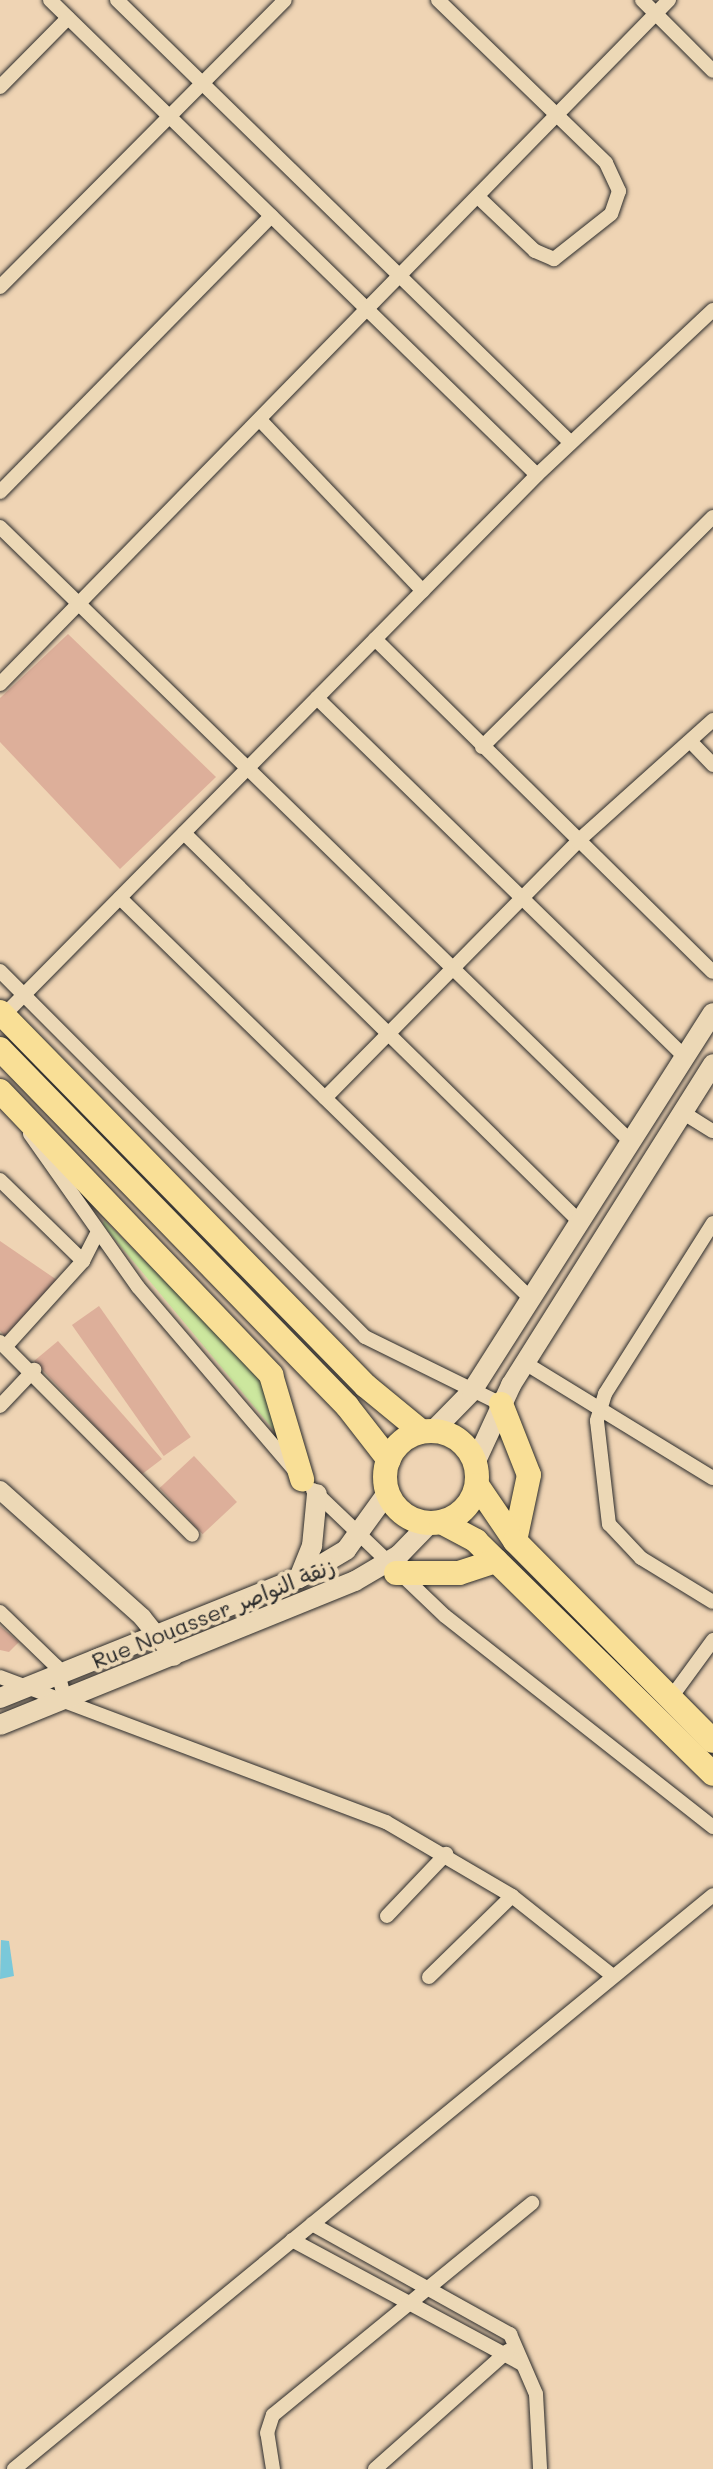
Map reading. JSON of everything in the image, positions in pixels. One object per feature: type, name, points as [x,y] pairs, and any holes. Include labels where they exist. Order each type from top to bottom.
[{"type":"highway","points":[[2,1014],[366,1386],[427,1432],[463,1444],[476,1474],[515,1541],[713,1741]]},
{"type":"highway","points":[[0,1049],[338,1396],[389,1460],[388,1492],[400,1511],[435,1523],[496,1561],[713,1774]]},
{"type":"highway","points":[[6,1098],[271,1375],[310,1487]]},
{"type":"highway","points":[[501,1404],[529,1475],[515,1541]]},
{"type":"highway","points":[[389,1460],[427,1432]]},
{"type":"highway","points":[[435,1523],[461,1513],[476,1474]]},
{"type":"highway","points":[[391,1569],[459,1573],[496,1561]]},
{"type":"main road","points":[[427,1432],[472,1391],[713,1013]]},
{"type":"main road","points":[[476,1474],[501,1404],[713,1064]]},
{"type":"main road","points":[[299,1578],[314,1537],[310,1487]]},
{"type":"main road","points":[[0,1698],[299,1578],[358,1537],[388,1492]]},
{"type":"main road","name":"Rue Nouasser زنقة النواصر","points":[[0,1725],[391,1569],[435,1523]]},
{"type":"street","points":[[50,0],[537,475]]},
{"type":"street","points":[[117,0],[403,274],[570,442]]},
{"type":"street","points":[[0,287],[285,0]]},
{"type":"street","points":[[438,0],[558,116],[615,177],[611,214],[554,259],[535,251],[478,197]]},
{"type":"street","points":[[642,0],[713,71]]},
{"type":"street","points":[[0,684],[79,607],[669,0]]},
{"type":"street","points":[[0,87],[68,18]]},
{"type":"street","points":[[0,492],[271,216]]},
{"type":"street","points":[[2,1014],[570,442],[711,310]]},
{"type":"street","points":[[260,420],[423,591]]},
{"type":"street","points":[[482,747],[713,517]]},
{"type":"street","points":[[0,527],[79,607],[250,767],[631,1142]]},
{"type":"street","points":[[375,639],[713,972]]},
{"type":"street","points":[[317,698],[685,1057]]},
{"type":"street","points":[[325,1098],[578,841],[713,720]]},
{"type":"street","points":[[691,742],[713,765]]},
{"type":"street","points":[[184,833],[580,1222]]},
{"type":"street","points":[[120,898],[531,1299]]},
{"type":"street","points":[[0,971],[365,1337],[501,1404]]},
{"type":"street","points":[[6,1098],[97,1233],[310,1487],[358,1537],[391,1569],[565,1715],[713,1827]]},
{"type":"street","points":[[682,1112],[713,1131]]},
{"type":"street","points":[[0,1180],[83,1261]]},
{"type":"street","points":[[713,1223],[599,1407],[609,1524],[641,1558],[713,1602]]},
{"type":"street","points":[[97,1233],[83,1261],[3,1344],[34,1370],[192,1535]]},
{"type":"street","points":[[525,1363],[713,1478]]},
{"type":"street","points":[[0,1406],[34,1370]]},
{"type":"street","points":[[0,1490],[159,1635],[174,1657]]},
{"type":"street","points":[[0,1612],[62,1673],[65,1699]]},
{"type":"street","points":[[670,1699],[713,1640]]},
{"type":"street","points":[[0,1677],[336,1799],[446,1854],[512,1896],[613,1976]]},
{"type":"street","points":[[387,1916],[446,1854]]},
{"type":"street","points":[[14,2469],[713,1895]]},
{"type":"street","points":[[429,1977],[512,1896]]},
{"type":"street","points":[[273,2469],[267,2433],[273,2415],[404,2303],[532,2203]]},
{"type":"street","points":[[312,2224],[425,2286],[517,2342],[540,2415],[540,2469]]},
{"type":"street","points":[[292,2240],[522,2364]]},
{"type":"street","points":[[375,2469],[517,2342]]},
{"type":"green space","points":[[104,1220],[267,1383],[282,1440],[103,1225]]},
{"type":"water","points":[[1,1940],[9,1941],[14,1976],[0,1979]]},
{"type":"building","points":[[68,634],[216,777],[120,869],[0,742],[0,698]]},
{"type":"building","points":[[0,1241],[57,1280],[5,1336],[0,1331]]},
{"type":"building","points":[[99,1306],[191,1437],[164,1456],[72,1325]]},
{"type":"building","points":[[58,1341],[162,1459],[141,1475],[34,1361]]},
{"type":"building","points":[[194,1456],[237,1502],[203,1534],[160,1488]]},
{"type":"building","points":[[0,1626],[19,1642],[9,1652],[0,1650]]}]
